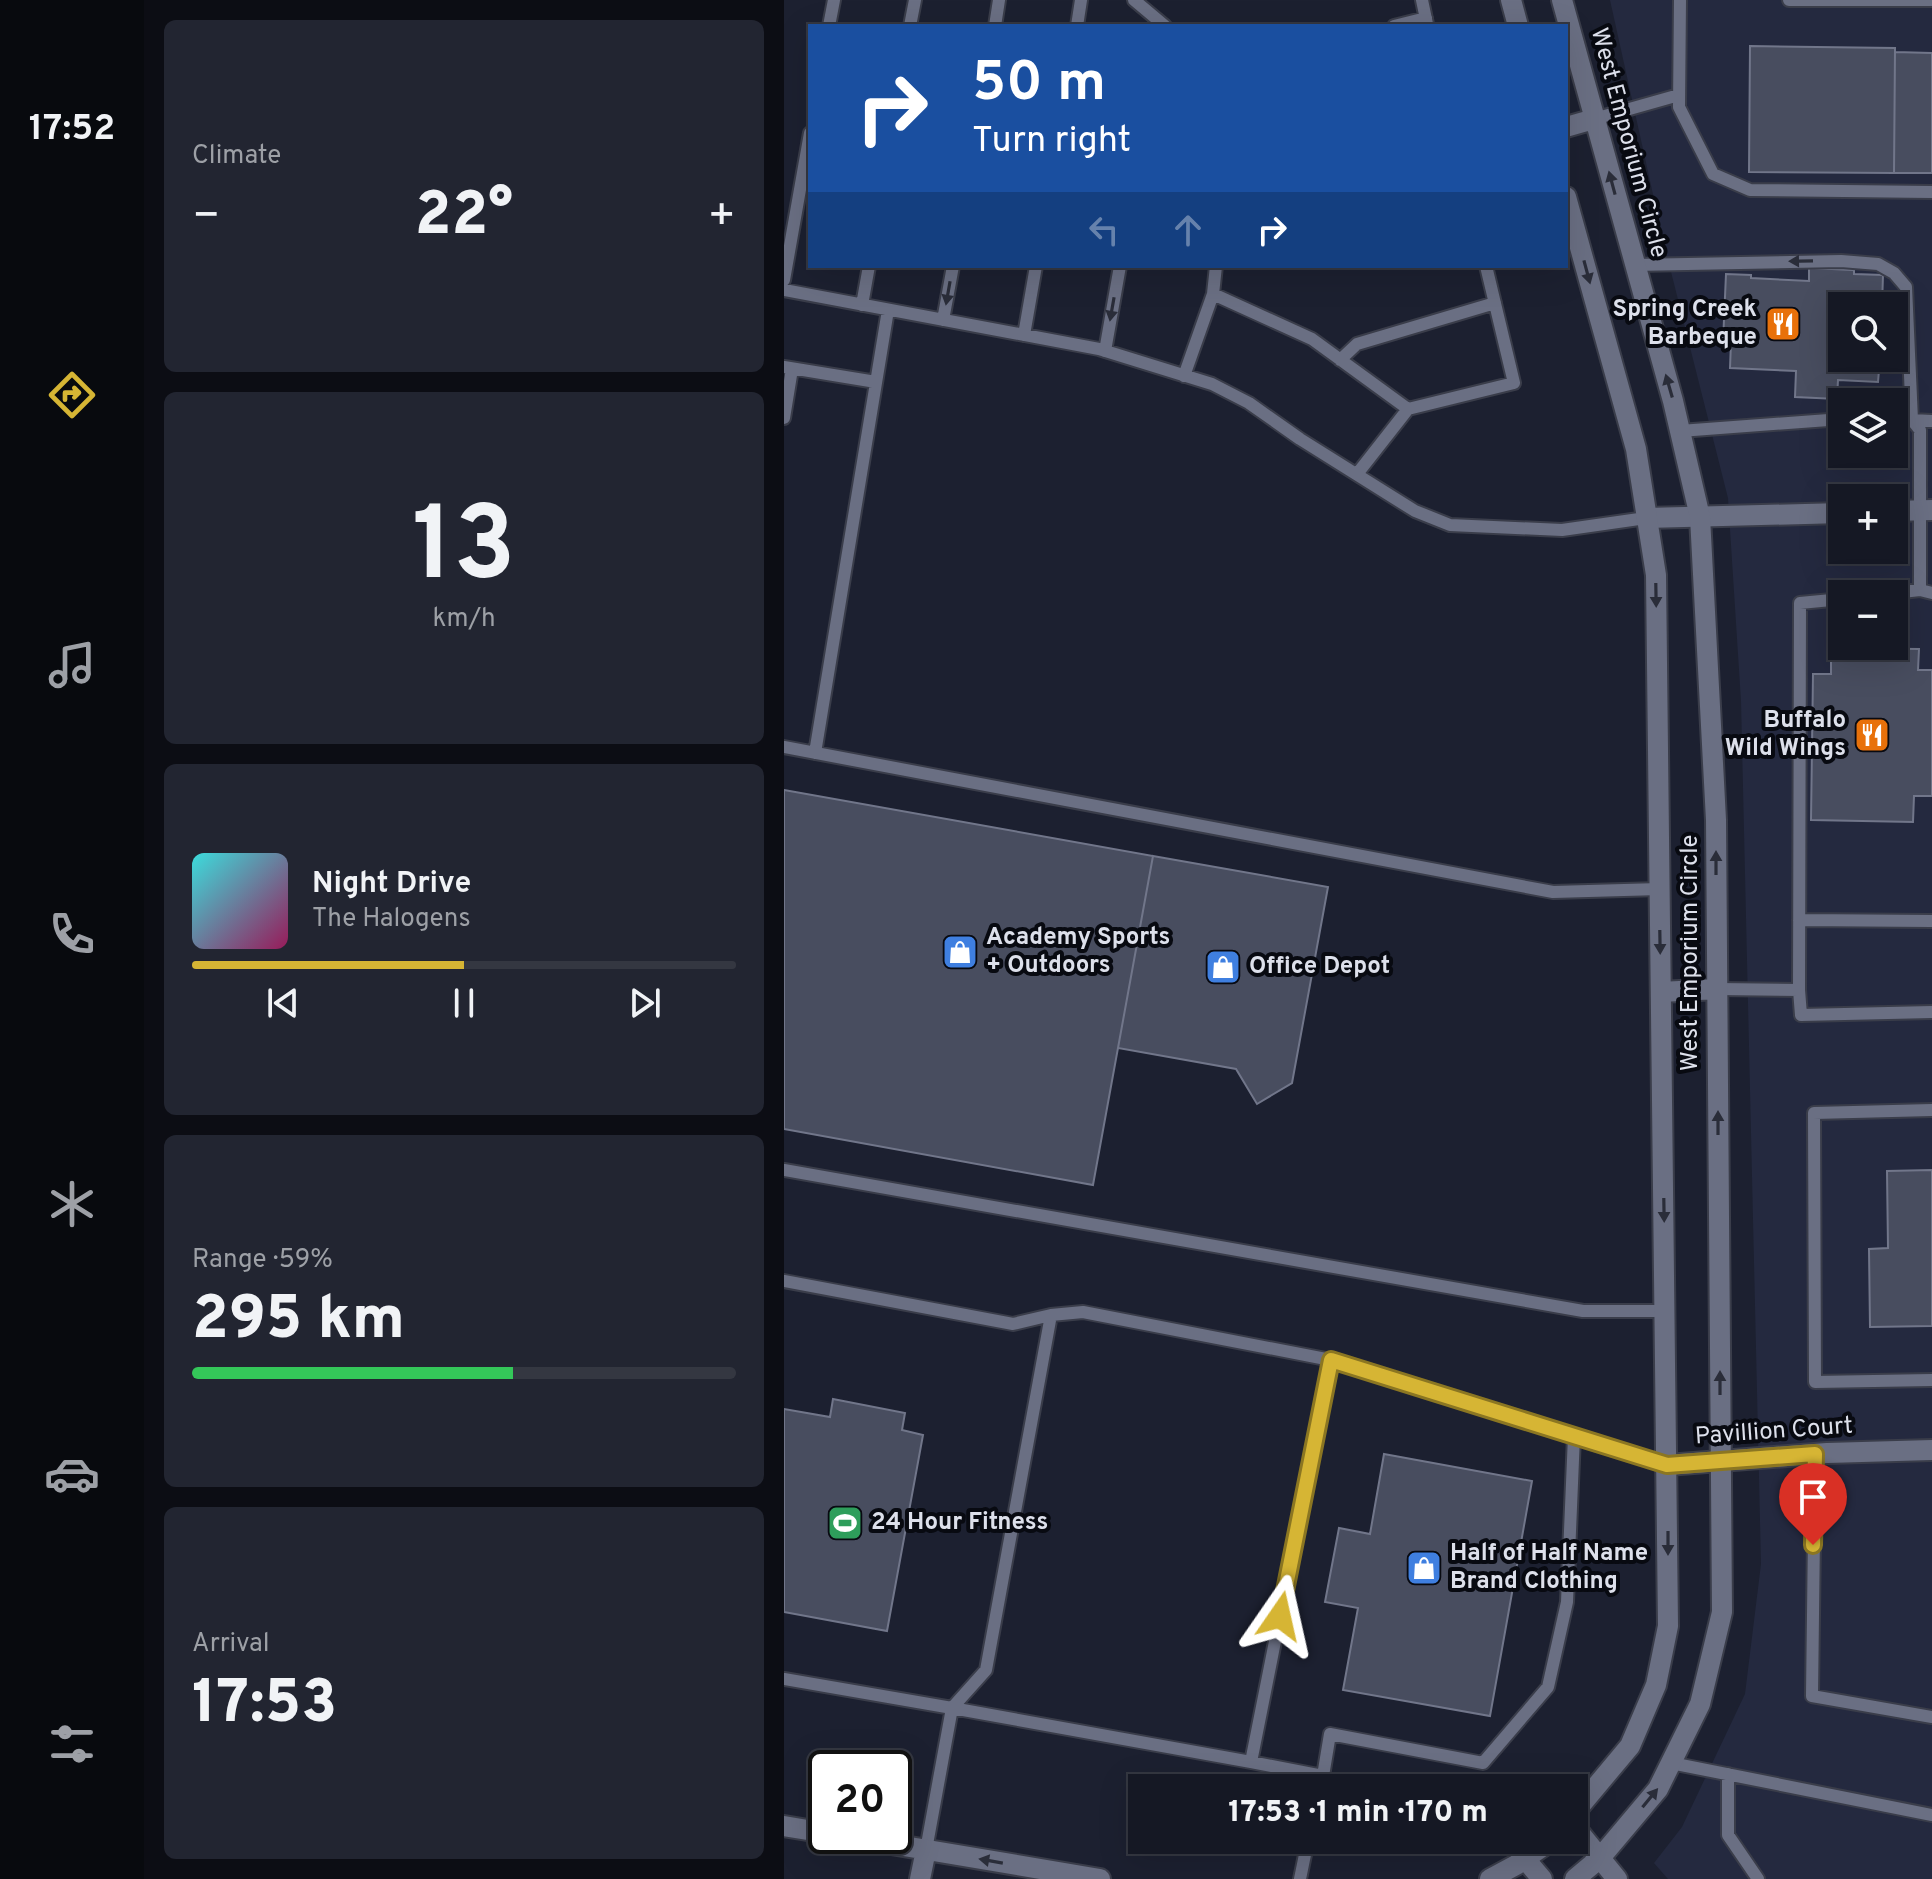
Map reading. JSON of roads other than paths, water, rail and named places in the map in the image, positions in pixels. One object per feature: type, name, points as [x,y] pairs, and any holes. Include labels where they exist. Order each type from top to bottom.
[{"type":"street","points":[[1511,0],[1517,24]]},
{"type":"street","name":"West Emporium Circle","points":[[1562,0],[1673,401],[1700,517],[1716,820],[1721,1461],[1722,1612],[1700,1704],[1658,1789],[1600,1858],[1575,1879]]},
{"type":"street","points":[[1568,126],[1594,119]]},
{"type":"street","name":"West Emporium Circle","points":[[1568,204],[1636,449],[1656,575],[1660,889],[1668,1626],[1656,1685],[1630,1746],[1588,1796]]},
{"type":"street","points":[[1646,518],[1828,513]]},
{"type":"street","points":[[1661,992],[1717,989]]},
{"type":"street","name":"Pavillion Court","points":[[1667,1465],[1815,1454],[1932,1450]]},
{"type":"street","points":[[784,1826],[808,1830]]},
{"type":"street","points":[[1588,1843],[1617,1879]]},
{"type":"street","points":[[912,1848],[1100,1879]]},
{"type":"street","points":[[920,1879],[926,1850]]},
{"type":"street","points":[[1490,1879],[1532,1854]]},
{"type":"street","points":[[1525,1859],[1542,1879]]},
{"type":"lane","points":[[829,24],[834,0]]},
{"type":"lane","points":[[910,24],[915,0]]},
{"type":"lane","points":[[995,24],[999,0]]},
{"type":"lane","points":[[1077,24],[1081,0]]},
{"type":"lane","points":[[1134,0],[1163,24]]},
{"type":"lane","points":[[1422,0],[1427,22]]},
{"type":"lane","points":[[1680,0],[1679,107],[1713,174],[1750,190],[1932,192]]},
{"type":"lane","points":[[1789,0],[1932,0]]},
{"type":"lane","points":[[1594,119],[1679,95]]},
{"type":"lane","points":[[784,280],[808,144]]},
{"type":"lane","points":[[1634,265],[1841,261],[1878,264],[1894,273],[1906,287],[1912,420],[1920,430],[1926,510],[1926,592]]},
{"type":"lane","points":[[862,305],[869,268]]},
{"type":"lane","points":[[943,320],[953,268]]},
{"type":"lane","points":[[1024,335],[1036,268]]},
{"type":"lane","points":[[1105,351],[1120,268]]},
{"type":"lane","points":[[1184,376],[1213,294],[1216,268]]},
{"type":"lane","points":[[1357,474],[1408,409],[1514,383],[1486,268]]},
{"type":"lane","points":[[784,290],[1105,351],[1212,384],[1249,403],[1415,511],[1450,525],[1562,530],[1646,518]]},
{"type":"lane","points":[[1213,294],[1312,339],[1408,409]]},
{"type":"lane","points":[[1340,360],[1357,344],[1495,303]]},
{"type":"lane","points":[[815,753],[888,310]]},
{"type":"lane","points":[[784,418],[788,368],[876,382]]},
{"type":"lane","points":[[1908,419],[1932,421]]},
{"type":"lane","points":[[1680,431],[1828,420]]},
{"type":"lane","points":[[1828,600],[1800,603],[1801,1015],[1932,1012]]},
{"type":"lane","points":[[784,747],[1553,892],[1660,889]]},
{"type":"lane","points":[[1799,920],[1932,921]]},
{"type":"lane","points":[[1717,989],[1799,990]]},
{"type":"lane","points":[[1932,1110],[1814,1113],[1814,1129],[1815,1382],[1932,1380]]},
{"type":"lane","points":[[784,1170],[1583,1311],[1665,1311]]},
{"type":"lane","points":[[784,1281],[1013,1324],[1051,1315],[1083,1312],[1331,1360],[1667,1465]]},
{"type":"lane","points":[[926,1850],[952,1708],[986,1670],[1051,1315]]},
{"type":"lane","points":[[1251,1762],[1331,1360]]},
{"type":"lane","points":[[1322,1774],[1330,1734],[1483,1763],[1548,1687],[1567,1602],[1574,1436]]},
{"type":"lane","points":[[1815,1454],[1812,1696],[1932,1717]]},
{"type":"lane","points":[[784,1679],[1251,1762],[1293,1774]]},
{"type":"lane","points":[[1671,1763],[1932,1815]]},
{"type":"lane","points":[[1728,1774],[1728,1835],[1758,1879]]},
{"type":"lane","points":[[1300,1879],[1305,1854]]},
{"type":"place","name":"Spring Creek Barbeque","points":[[1783,324]]},
{"type":"place","name":"Buffalo Wild Wings","points":[[1872,735]]},
{"type":"place","name":"Academy Sports + Outdoors","points":[[960,952]]},
{"type":"place","name":"Office Depot","points":[[1223,967]]},
{"type":"place","name":"24 Hour Fitness","points":[[845,1523]]},
{"type":"place","name":"Half of Half Name Brand Clothing","points":[[1424,1568]]}]
